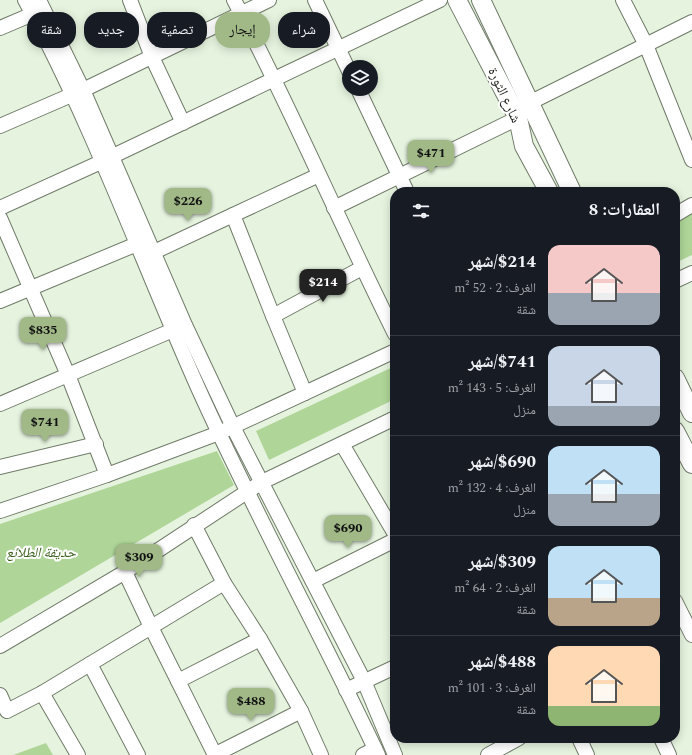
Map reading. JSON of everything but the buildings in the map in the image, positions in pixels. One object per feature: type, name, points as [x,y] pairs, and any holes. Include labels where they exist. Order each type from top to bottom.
[{"type":"main road","name":"شارع الثورة","points":[[457,0],[518,118],[524,146],[545,187]]},
{"type":"main road","name":"شارع الثورة","points":[[481,0],[570,187]]},
{"type":"main road","points":[[680,388],[692,413]]},
{"type":"main road","points":[[680,441],[692,464]]},
{"type":"street","points":[[25,0],[31,12]]},
{"type":"street","points":[[39,0],[77,92],[107,159],[154,252],[185,325],[233,427],[364,681],[395,755]]},
{"type":"street","points":[[130,0],[152,58],[183,123]]},
{"type":"street","points":[[234,0],[240,12]]},
{"type":"street","points":[[243,12],[269,0]]},
{"type":"street","points":[[315,0],[344,60]]},
{"type":"street","points":[[0,208],[339,50],[440,0]]},
{"type":"street","points":[[623,0],[646,45],[692,160]]},
{"type":"street","points":[[0,28],[27,16]]},
{"type":"street","points":[[529,103],[692,22]]},
{"type":"street","points":[[0,126],[152,58],[215,26]]},
{"type":"street","points":[[52,48],[77,92]]},
{"type":"street","points":[[258,48],[390,324]]},
{"type":"street","points":[[361,96],[404,187]]},
{"type":"street","points":[[334,208],[518,118]]},
{"type":"street","points":[[107,159],[137,244],[173,330],[246,491],[346,690],[372,753]]},
{"type":"street","points":[[154,252],[319,175]]},
{"type":"street","points":[[680,212],[692,205]]},
{"type":"street","points":[[233,215],[305,393]]},
{"type":"street","points":[[0,218],[68,375],[107,475]]},
{"type":"street","points":[[0,301],[137,244]]},
{"type":"street","points":[[273,316],[362,268]]},
{"type":"street","points":[[680,278],[692,272]]},
{"type":"street","points":[[0,404],[173,330]]},
{"type":"street","points":[[0,511],[107,475],[219,433],[390,353]]},
{"type":"street","points":[[0,646],[125,572],[246,491],[390,420]]},
{"type":"street","points":[[0,467],[96,444]]},
{"type":"street","points":[[342,444],[390,526]]},
{"type":"street","points":[[194,525],[224,583],[260,639],[301,711],[321,755]]},
{"type":"street","points":[[313,581],[390,542]]},
{"type":"street","points":[[125,572],[214,755],[301,711]]},
{"type":"street","points":[[0,695],[8,711],[42,693],[224,583]]},
{"type":"street","points":[[680,611],[692,634]]},
{"type":"street","points":[[178,681],[260,639]]},
{"type":"street","points":[[90,664],[138,755]]},
{"type":"street","points":[[346,690],[390,669]]},
{"type":"street","points":[[42,693],[78,755]]},
{"type":"street","points":[[494,750],[509,743]]},
{"type":"street","points":[[581,743],[587,755]]},
{"type":"street","points":[[663,743],[669,755]]},
{"type":"green space","points":[[692,211],[692,255],[680,261],[680,217]]},
{"type":"green space","points":[[390,368],[390,401],[269,460],[256,431]]},
{"type":"green space","name":"حديقة الطلائع","points":[[217,451],[234,485],[0,623],[0,524]]},
{"type":"green space","points":[[46,743],[53,755],[13,755]]}]
